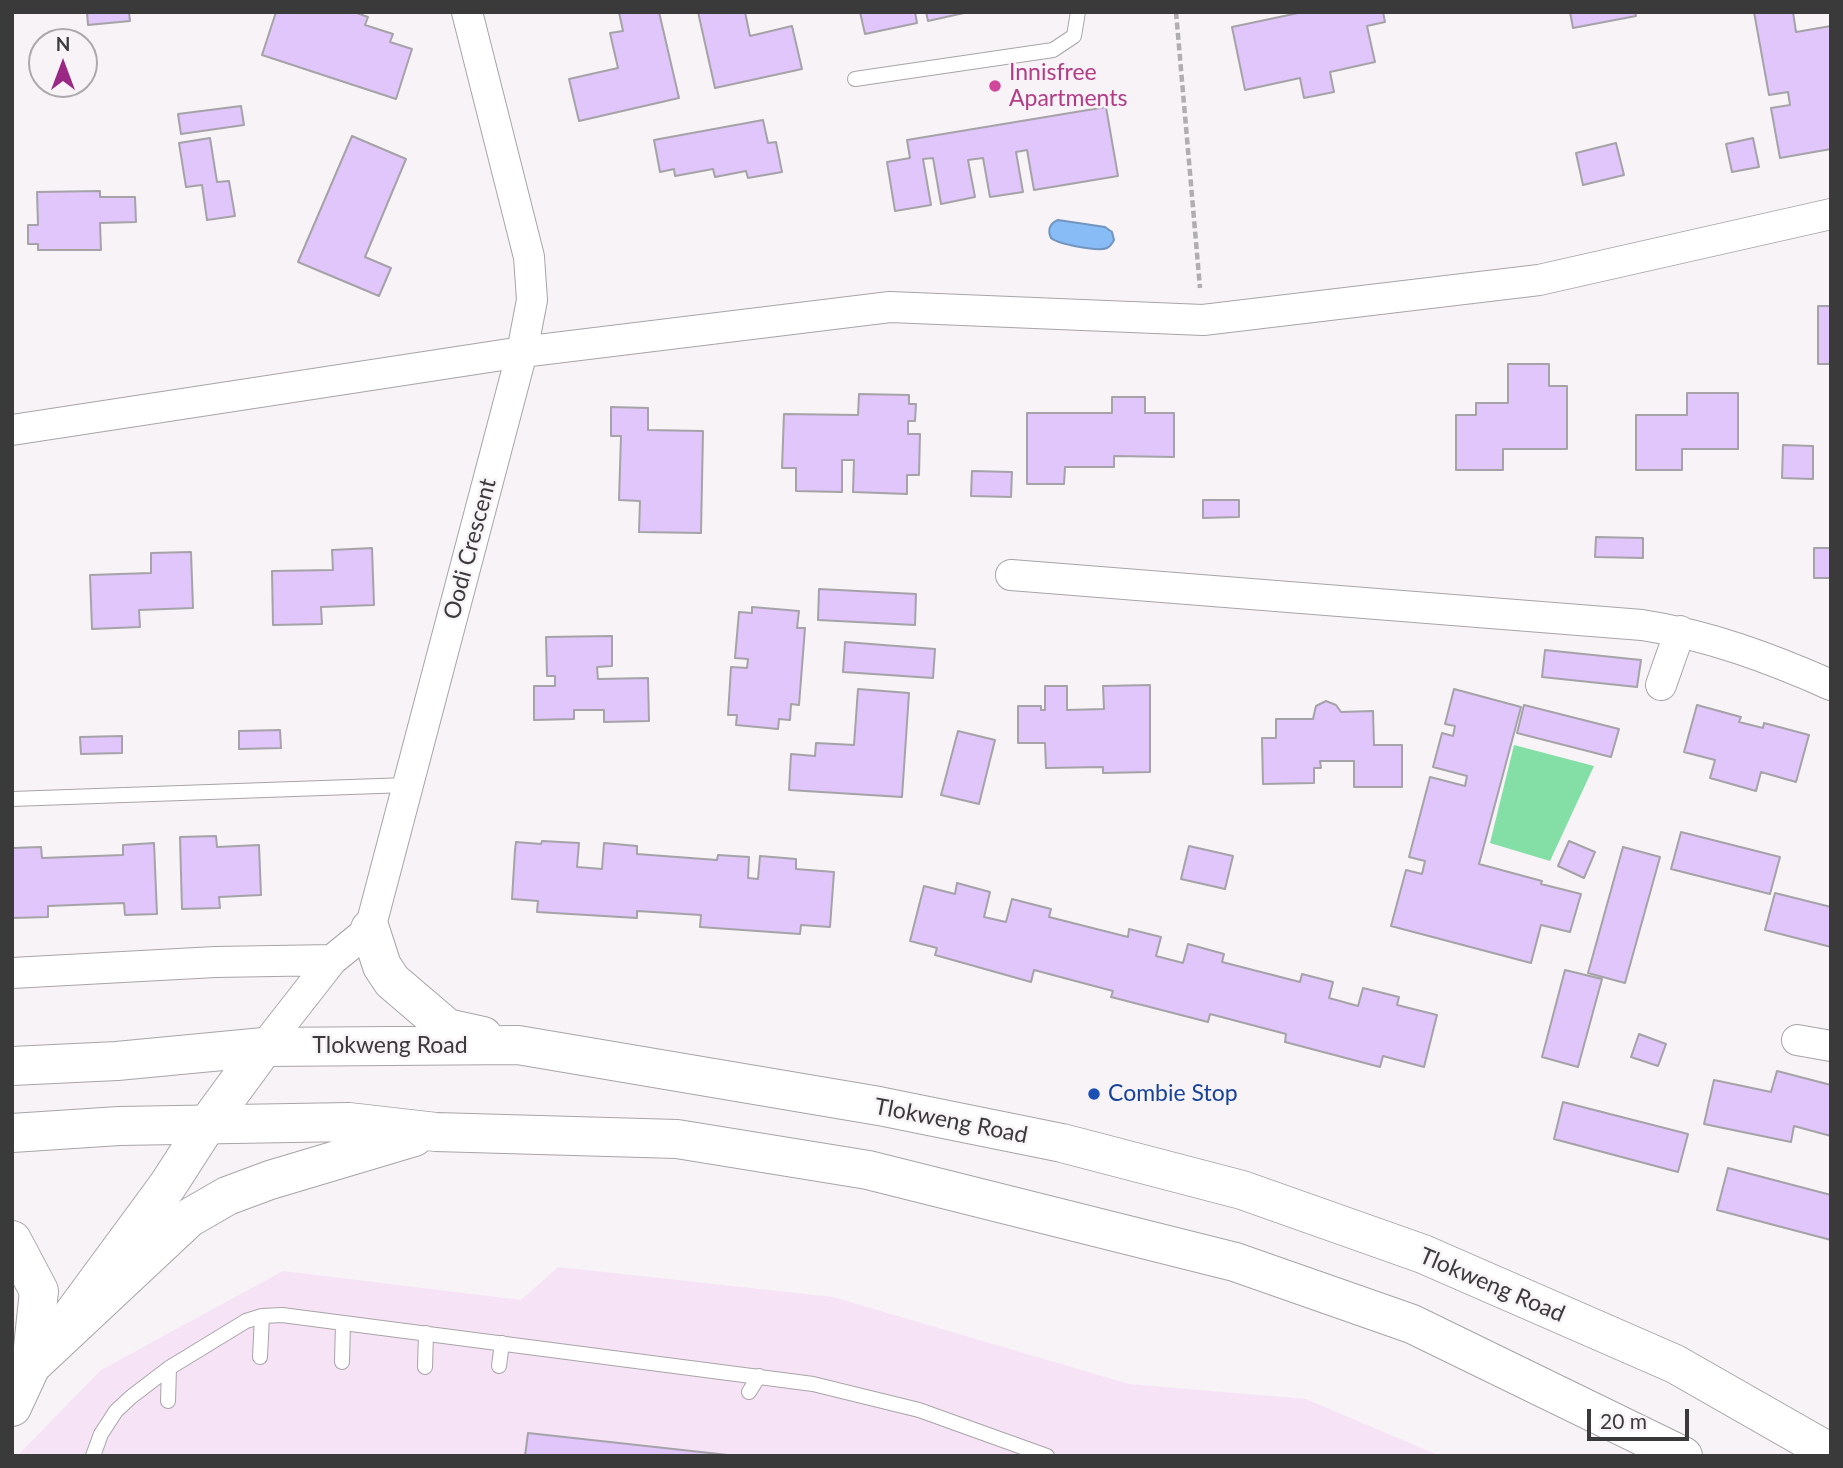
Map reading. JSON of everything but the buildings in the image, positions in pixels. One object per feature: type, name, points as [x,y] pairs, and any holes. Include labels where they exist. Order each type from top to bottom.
[{"type":"main road","points":[[370,929],[382,966],[392,981],[430,1015],[447,1028],[518,1045]]},
{"type":"main road","name":"Tlokweng Road","points":[[12,1066],[117,1060],[264,1046],[518,1045],[880,1106],[1062,1143],[1242,1190],[1423,1254],[1675,1364],[1831,1453]]},
{"type":"main road","points":[[12,1407],[32,1366],[167,1185],[264,1046]]},
{"type":"main road","points":[[12,1133],[119,1126],[349,1122],[436,1132],[677,1139],[868,1170],[1235,1262],[1412,1324],[1683,1456]]},
{"type":"main road","points":[[32,1366],[188,1218],[227,1196],[270,1180],[436,1132]]},
{"type":"main road","points":[[12,1240],[39,1291],[32,1366]]},
{"type":"street","name":"Oodi Crescent","points":[[370,929],[522,352],[532,300],[529,257],[467,12]]},
{"type":"street","points":[[12,430],[522,352],[890,307],[1203,320],[1539,280],[1831,214]]},
{"type":"street","points":[[1011,575],[1642,625],[1680,631],[1744,650],[1831,685]]},
{"type":"street","points":[[1661,685],[1680,631]]},
{"type":"street","points":[[264,1046],[332,960],[370,929]]},
{"type":"street","points":[[12,972],[215,962],[332,960]]},
{"type":"street","points":[[1797,1040],[1831,1046]]},
{"type":"lane","points":[[855,79],[1053,50],[1074,36],[1078,12]]},
{"type":"lane","points":[[12,799],[407,785]]},
{"type":"lane","points":[[93,1456],[100,1434],[116,1411],[169,1368],[246,1321],[262,1316],[282,1315],[814,1384],[919,1410],[1047,1456]]},
{"type":"lane","points":[[260,1357],[262,1316]]},
{"type":"lane","points":[[342,1362],[344,1322]]},
{"type":"lane","points":[[425,1367],[426,1333]]},
{"type":"lane","points":[[499,1366],[502,1343]]},
{"type":"lane","points":[[168,1401],[169,1368]]},
{"type":"lane","points":[[749,1392],[759,1376]]},
{"type":"path","points":[[1176,12],[1203,320]]},
{"type":"shaded area","points":[[558,1267],[833,1297],[1129,1384],[1306,1399],[1440,1456],[17,1456],[101,1370],[283,1271],[521,1300]]},
{"type":"green space","points":[[1514,745],[1594,766],[1550,861],[1490,843]]},
{"type":"water","points":[[1058,220],[1105,227],[1112,232],[1114,240],[1110,246],[1102,249],[1061,243],[1051,238],[1049,232],[1051,225]]},
{"type":"place","name":"Innisfree Apartments","points":[[995,86]]},
{"type":"place","name":"Combie Stop","points":[[1094,1094]]}]
